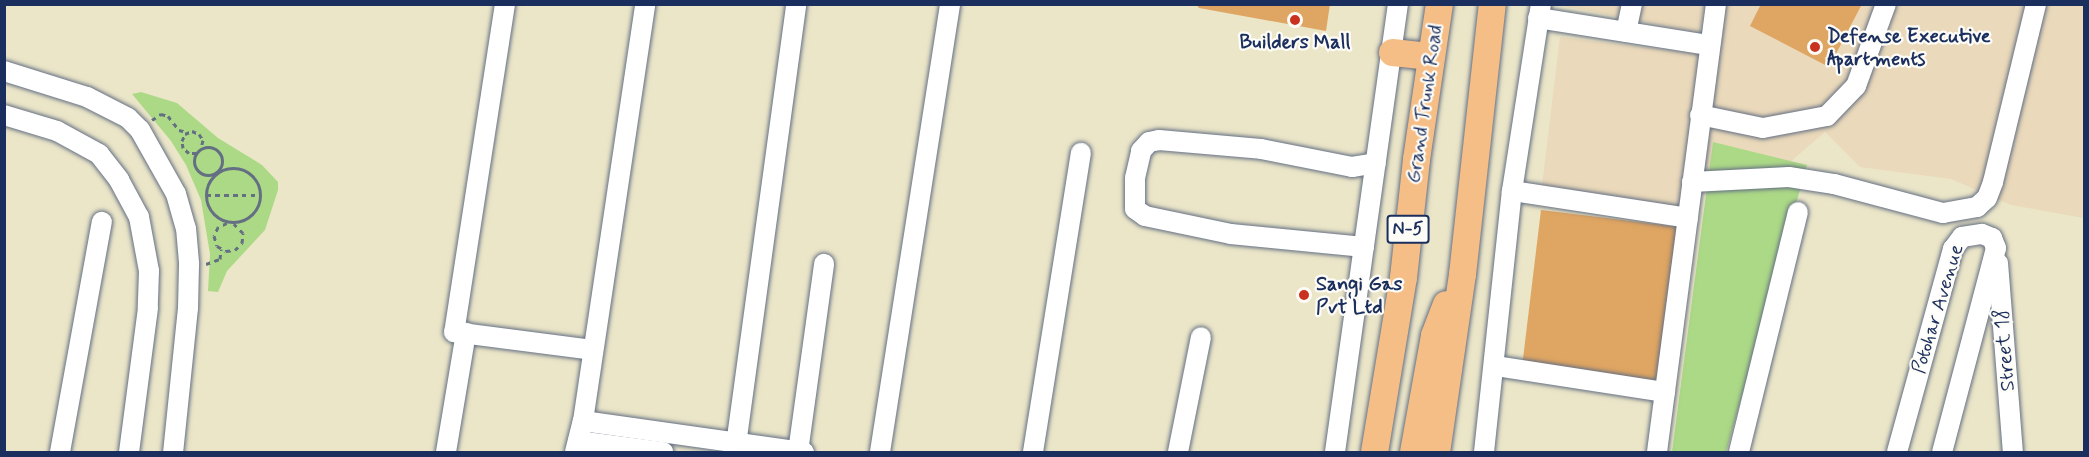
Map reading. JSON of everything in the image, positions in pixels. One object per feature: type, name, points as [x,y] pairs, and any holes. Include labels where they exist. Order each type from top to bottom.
[{"type":"highway","name":"Grand Trunk Road","points":[[1374,453],[1403,277],[1438,4]]},
{"type":"highway","points":[[1436,453],[1462,274],[1492,4]]},
{"type":"highway","points":[[1392,52],[1431,56]]},
{"type":"highway","points":[[1413,453],[1434,335],[1449,297],[1462,274]]},
{"type":"highway","points":[[1384,453],[1404,340],[1403,277]]},
{"type":"street","points":[[505,4],[454,332],[592,350]]},
{"type":"street","points":[[645,4],[583,421],[576,447],[663,453]]},
{"type":"street","points":[[736,448],[796,4]]},
{"type":"street","points":[[880,453],[950,4]]},
{"type":"street","points":[[1335,453],[1398,4]]},
{"type":"street","points":[[1626,32],[1632,4]]},
{"type":"street","points":[[1660,452],[1665,392],[1716,4]]},
{"type":"street","points":[[1700,116],[1763,128],[1827,116],[1856,86],[1886,4]]},
{"type":"street","points":[[1692,182],[1789,177],[1834,184],[1943,213],[1977,207],[1987,198],[1993,182],[2036,4]]},
{"type":"street","points":[[1484,453],[1512,191],[1540,11],[1626,32],[1709,45]]},
{"type":"street","points":[[4,71],[87,97],[128,118],[139,128],[176,194],[186,228],[189,265],[188,308],[172,453]]},
{"type":"street","points":[[4,115],[57,131],[99,154],[119,180],[139,217],[149,271],[148,308],[129,453]]},
{"type":"street","points":[[1364,247],[1231,234],[1145,216],[1135,209],[1135,178],[1141,151],[1149,142],[1159,140],[1261,149],[1352,167],[1376,163]]},
{"type":"street","points":[[1033,453],[1081,153]]},
{"type":"street","points":[[1512,191],[1688,218]]},
{"type":"street","points":[[1739,453],[1798,212]]},
{"type":"street","points":[[60,453],[102,222]]},
{"type":"street","name":"Potohar Avenue","points":[[1897,453],[1953,249],[1962,237],[1977,234],[1992,238],[1996,248],[1942,453]]},
{"type":"street","name":"Street 18","points":[[1996,248],[2013,453]]},
{"type":"street","points":[[583,421],[712,447],[801,452],[824,264]]},
{"type":"street","points":[[446,453],[466,333]]},
{"type":"street","points":[[1178,453],[1201,337]]},
{"type":"street","points":[[1495,366],[1665,392]]},
{"type":"path","points":[[139,128],[161,114],[168,116],[181,132],[189,132],[196,132],[202,136],[203,144],[198,152],[194,162],[198,171],[206,175],[216,174],[228,168],[242,169],[253,176],[260,195],[252,215],[230,223],[216,231],[215,241],[221,249],[231,251],[242,243],[240,228],[230,223],[212,213],[206,195],[208,183],[216,174],[222,162],[220,153],[208,147],[198,152],[189,153],[182,144],[183,137],[189,132]]},
{"type":"path","points":[[206,195],[260,195]]},
{"type":"path","points":[[189,265],[220,259],[221,249]]},
{"type":"shaded area","points":[[1553,4],[1705,5],[1700,33]]},
{"type":"shaded area","points":[[1721,5],[2084,5],[2084,218],[2011,205],[1951,179],[1860,167],[1825,132],[1783,168],[1707,194],[1696,188]]},
{"type":"shaded area","points":[[1560,37],[1699,54],[1680,211],[1541,194]]},
{"type":"green space","points":[[141,92],[177,103],[218,138],[262,165],[278,182],[278,190],[265,230],[227,271],[218,292],[208,291],[210,254],[201,200],[186,165],[171,141],[132,94]]},
{"type":"green space","points":[[1713,142],[1807,165],[1726,452],[1672,452]]},
{"type":"building","name":"Builders Mall","points":[[1196,4],[1330,4],[1326,31],[1199,8]]},
{"type":"building","name":"Defense Executive Apartments","points":[[1761,4],[1862,4],[1829,67],[1750,26]]},
{"type":"building","points":[[1541,210],[1680,227],[1661,384],[1522,367]]},
{"type":"place","name":"Builders Mall","points":[[1295,20]]},
{"type":"place","name":"Defense Executive Apartments","points":[[1815,47]]},
{"type":"place","name":"Sangi Gas Pvt Ltd","points":[[1304,295]]}]
